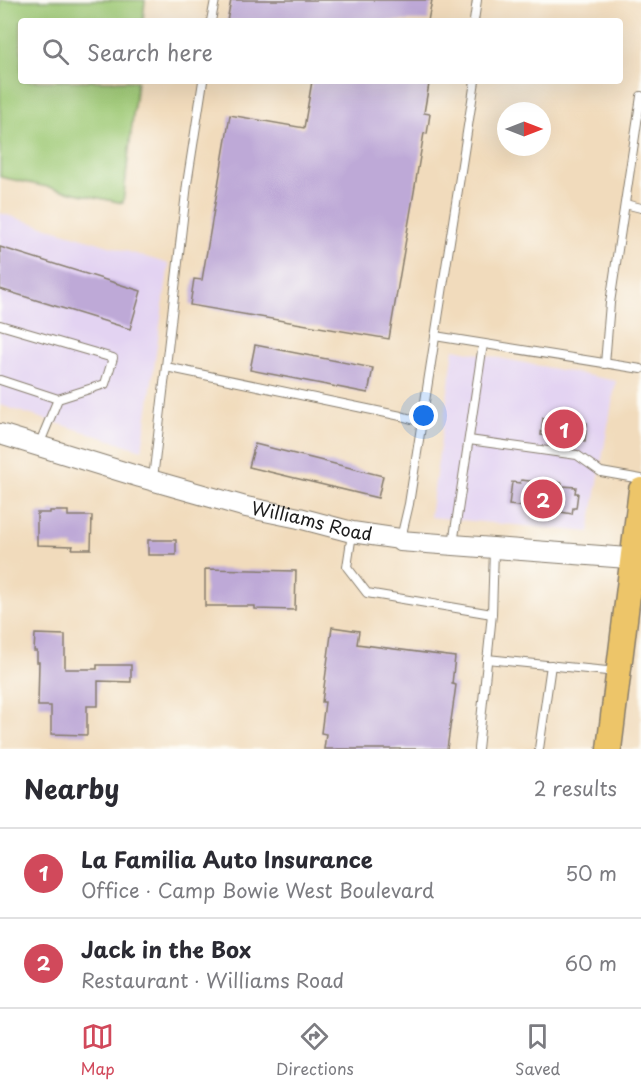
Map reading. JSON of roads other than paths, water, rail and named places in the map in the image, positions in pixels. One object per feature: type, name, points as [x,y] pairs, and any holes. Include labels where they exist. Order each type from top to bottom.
[{"type":"main road","points":[[609,749],[618,672],[636,559],[641,490]]},
{"type":"street","name":"Williams Road","points":[[0,434],[152,481],[246,507],[352,532],[400,540],[494,549],[636,559]]},
{"type":"lane","points":[[212,18],[215,0]]},
{"type":"lane","points":[[474,18],[477,0]]},
{"type":"lane","points":[[152,481],[187,184],[202,84]]},
{"type":"lane","points":[[400,540],[409,504],[475,84]]},
{"type":"lane","points":[[605,364],[610,303],[641,96]]},
{"type":"lane","points":[[625,204],[641,208]]},
{"type":"lane","points":[[0,325],[113,358],[105,384],[58,399],[0,380]]},
{"type":"lane","points":[[435,336],[641,369]]},
{"type":"lane","points":[[453,544],[483,344]]},
{"type":"lane","points":[[166,367],[422,422]]},
{"type":"lane","points":[[39,446],[58,399]]},
{"type":"lane","points":[[469,440],[577,455],[601,472],[641,479]]},
{"type":"lane","points":[[352,532],[347,567],[367,593],[492,614]]},
{"type":"lane","points":[[478,749],[492,614],[494,549]]},
{"type":"lane","points":[[487,658],[618,672]]},
{"type":"lane","points":[[539,749],[551,665]]},
{"type":"place","name":"La Familia Auto Insurance","points":[[564,429]]},
{"type":"place","name":"Jack in the Box","points":[[543,499]]}]
